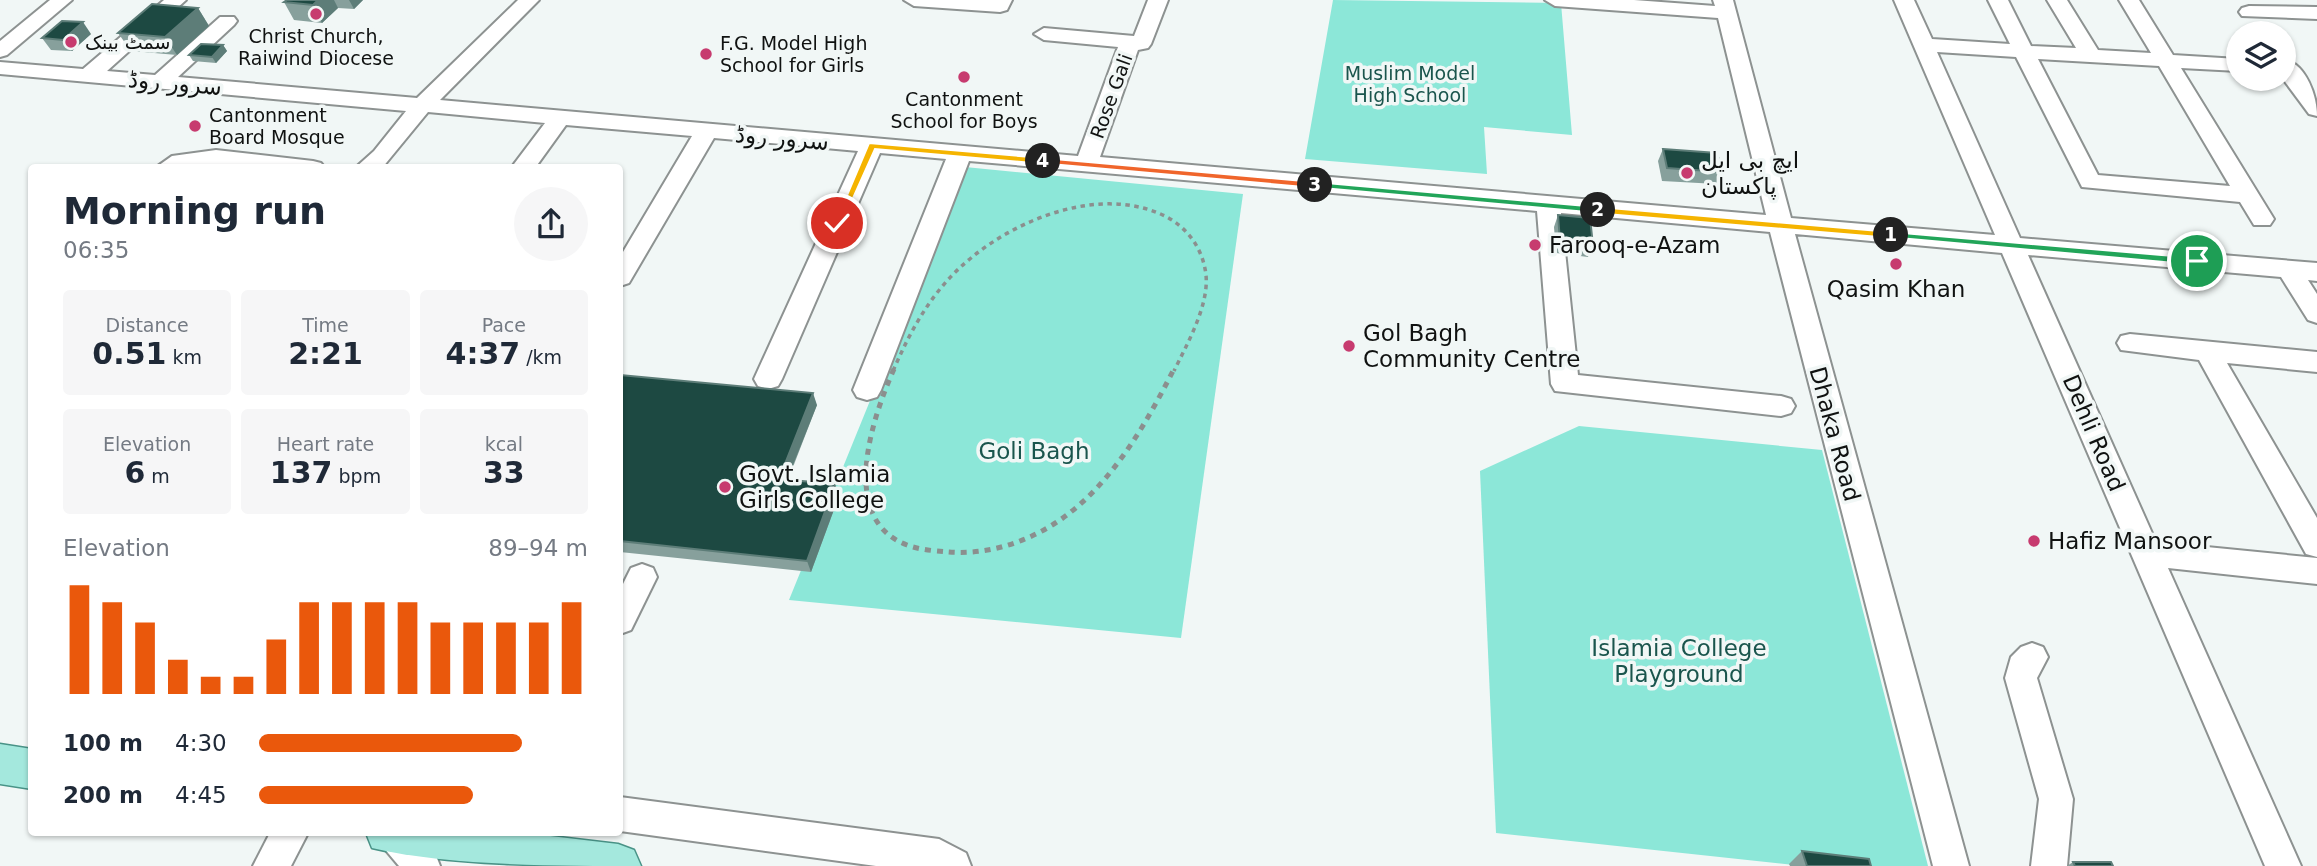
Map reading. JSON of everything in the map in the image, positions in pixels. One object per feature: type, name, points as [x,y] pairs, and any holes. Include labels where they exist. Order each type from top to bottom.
[{"type":"main road","points":[[0,764],[28,768]]},
{"type":"main road","points":[[401,842],[618,866]]},
{"type":"street","points":[[0,51],[62,0]]},
{"type":"street","points":[[88,76],[176,0]]},
{"type":"street","points":[[372,164],[382,156],[423,104],[529,0]]},
{"type":"street","points":[[914,0],[1000,6],[1002,0]]},
{"type":"street","name":"Rose Gali","points":[[1086,164],[1130,42],[1141,44],[1158,0]]},
{"type":"street","points":[[1555,0],[1725,6]]},
{"type":"street","name":"Dehli Road","points":[[1904,0],[2283,866]]},
{"type":"street","points":[[1998,0],[2090,182],[2247,195]]},
{"type":"street","points":[[2057,0],[2091,55]]},
{"type":"street","points":[[2129,0],[2263,219]]},
{"type":"street","name":"Dhaka Road","points":[[1725,6],[1832,426],[1951,866]]},
{"type":"street","points":[[2245,6],[2317,13]]},
{"type":"street","points":[[2245,6],[2255,21]]},
{"type":"street","points":[[0,33],[41,18]]},
{"type":"street","points":[[160,82],[227,21]]},
{"type":"street","points":[[0,79],[33,71],[22,33]]},
{"type":"street","points":[[1044,34],[1130,42]]},
{"type":"street","points":[[1923,45],[2226,64]]},
{"type":"street","name":"سرور روڈ","points":[[0,68],[2317,272]]},
{"type":"street","points":[[2296,68],[2317,70]]},
{"type":"street","points":[[2296,82],[2317,109]]},
{"type":"street","points":[[526,164],[560,118]]},
{"type":"street","points":[[623,272],[706,132]]},
{"type":"street","points":[[768,379],[872,145]]},
{"type":"street","points":[[867,390],[960,153]]},
{"type":"street","points":[[173,164],[192,158],[249,164]]},
{"type":"street","points":[[1548,206],[1565,384],[1781,406]]},
{"type":"street","points":[[2289,270],[2317,314]]},
{"type":"street","points":[[2130,343],[2317,362]]},
{"type":"street","points":[[2207,351],[2317,545]]},
{"type":"street","points":[[2146,553],[2317,571]]},
{"type":"street","points":[[623,614],[642,577]]},
{"type":"street","points":[[2032,657],[2022,667],[2021,678],[2056,799],[2049,866]]},
{"type":"street","points":[[623,814],[939,858],[953,866]]},
{"type":"street","points":[[271,866],[288,836]]},
{"type":"path","points":[[1111,202],[1140,206],[1178,224],[1197,246],[1206,278],[1197,323],[1156,401],[1122,456],[1096,489],[1061,519],[1015,543],[959,554],[904,544],[878,522],[866,481],[866,450],[907,337],[927,305],[959,269],[989,244],[1027,225],[1069,208],[1111,202]]},
{"type":"green space","name":"Muslim Model High School","points":[[1333,0],[1561,3],[1572,135],[1484,127],[1487,174],[1305,159]]},
{"type":"green space","name":"Goli Bagh","points":[[965,167],[1243,194],[1181,638],[789,600]]},
{"type":"green space","name":"Islamia College Playground","points":[[1579,426],[1822,450],[1928,866],[1803,866],[1496,833],[1480,471]]},
{"type":"building","points":[[318,0],[313,5],[284,2]]},
{"type":"building","points":[[152,4],[198,8],[165,37],[118,33]]},
{"type":"building","points":[[62,21],[83,22],[63,40],[42,38]]},
{"type":"building","points":[[201,44],[223,45],[212,57],[189,55]]},
{"type":"building","points":[[1663,149],[1717,153],[1722,172],[1667,168]]},
{"type":"building","points":[[1558,215],[1590,218],[1593,245],[1560,241]]},
{"type":"building","name":"Govt. Islamia Girls College","points":[[623,375],[813,393],[779,479],[835,484],[807,561],[623,541]]},
{"type":"building","points":[[1802,851],[1869,859],[1871,866],[1807,866]]},
{"type":"building","points":[[2073,862],[2111,862],[2113,866],[2075,866]]},
{"type":"place","name":"Christ Church, Raiwind Diocese","points":[[316,14]]},
{"type":"place","name":"سمٹ بینک","points":[[71,42]]},
{"type":"place","name":"F.G. Model High School for Girls","points":[[706,54]]},
{"type":"place","name":"Cantonment School for Boys","points":[[964,77]]},
{"type":"place","name":"Cantonment Board Mosque","points":[[195,126]]},
{"type":"place","name":"ایچ بی ایل پاکستان","points":[[1687,173]]},
{"type":"place","name":"Farooq-e-Azam","points":[[1535,245]]},
{"type":"place","name":"Qasim Khan","points":[[1896,264]]},
{"type":"place","name":"Gol Bagh Community Centre","points":[[1349,346]]},
{"type":"place","name":"Govt. Islamia Girls College","points":[[725,487]]},
{"type":"place","name":"Hafiz Mansoor","points":[[2034,541]]},
{"type":"route","points":[[837,223],[872,145],[2197,261]]}]
